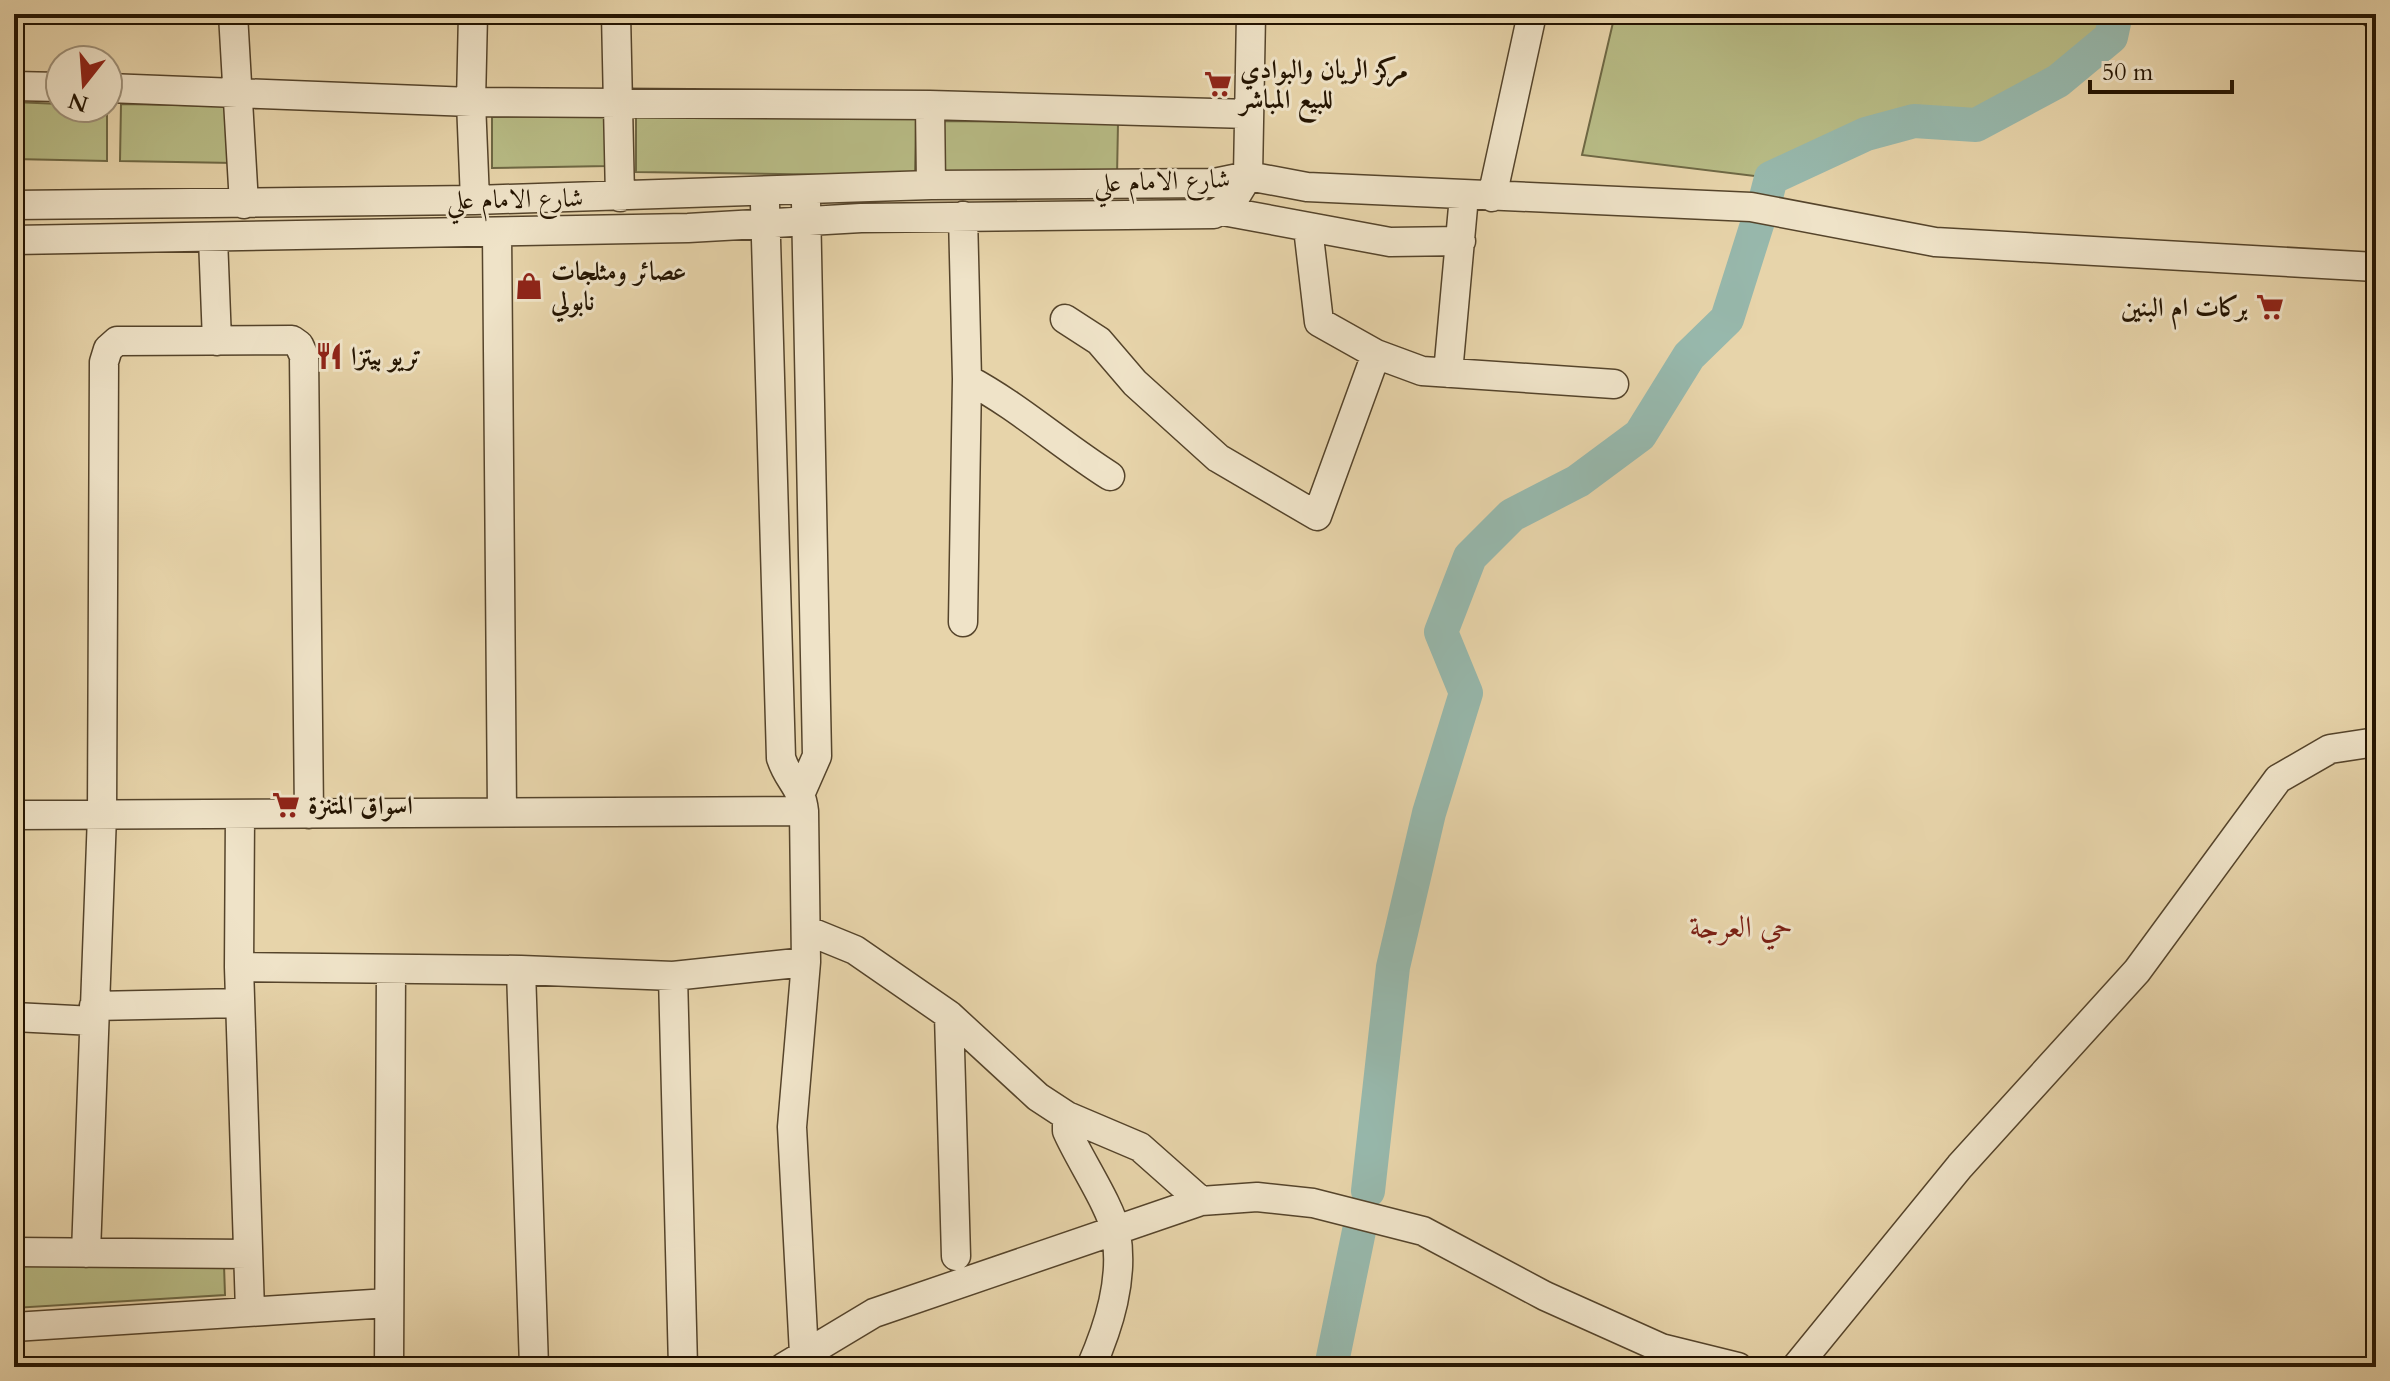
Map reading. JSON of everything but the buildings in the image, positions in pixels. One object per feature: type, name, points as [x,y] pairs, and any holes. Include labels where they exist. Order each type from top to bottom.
[{"type":"street","points":[[233,14],[244,204]]},
{"type":"street","points":[[473,14],[471,102],[475,200]]},
{"type":"street","points":[[616,14],[620,197]]},
{"type":"street","points":[[1251,14],[1248,176],[1307,187],[1751,207],[1935,242],[2376,267]]},
{"type":"street","points":[[1448,373],[1461,241],[1478,196],[1532,14]]},
{"type":"street","points":[[14,86],[44,87]]},
{"type":"street","points":[[124,88],[471,102],[930,105],[1249,114]]},
{"type":"street","points":[[930,105],[931,185]]},
{"type":"street","name":"شارع الامام علي","points":[[14,205],[620,197],[931,185],[1214,183],[1248,176]]},
{"type":"street","name":"شارع الامام علي","points":[[14,240],[497,232],[963,216],[1184,217],[1223,211],[1239,196],[1248,176]]},
{"type":"street","points":[[791,1363],[792,1127],[806,962],[803,801],[817,756],[807,191]]},
{"type":"street","points":[[766,193],[781,758],[803,801]]},
{"type":"street","points":[[1223,211],[1390,242],[1461,241]]},
{"type":"street","points":[[963,216],[967,379],[963,622]]},
{"type":"street","points":[[1308,228],[1319,322],[1376,354],[1422,371],[1614,384]]},
{"type":"street","points":[[497,232],[502,812]]},
{"type":"street","points":[[213,238],[217,341]]},
{"type":"street","points":[[1065,319],[1099,341],[1135,383],[1218,458],[1317,516],[1376,354]]},
{"type":"street","points":[[86,1253],[102,815],[104,362],[108,349],[117,341],[292,340],[304,356],[309,814]]},
{"type":"street","points":[[967,379],[1006,400],[1060,445],[1110,476]]},
{"type":"street","points":[[1796,1367],[1960,1166],[2137,971],[2278,779],[2330,749],[2376,742]]},
{"type":"street","points":[[14,815],[502,812],[803,801]]},
{"type":"street","points":[[240,814],[239,967],[250,1311]]},
{"type":"street","points":[[806,930],[842,943],[949,1015],[1038,1097],[1067,1116],[1140,1147],[1201,1201]]},
{"type":"street","points":[[239,967],[521,970],[673,976],[806,962]]},
{"type":"street","points":[[389,1367],[391,969]]},
{"type":"street","points":[[521,970],[534,1367]]},
{"type":"street","points":[[673,976],[683,1367]]},
{"type":"street","points":[[14,1017],[240,1003]]},
{"type":"street","points":[[949,1015],[956,1256]]},
{"type":"street","points":[[1067,1116],[1070,1139],[1116,1231],[1114,1300],[1091,1367]]},
{"type":"street","points":[[791,1363],[874,1313],[1201,1201],[1257,1197],[1313,1203],[1423,1231],[1545,1296],[1661,1348],[1738,1367]]},
{"type":"street","points":[[14,1252],[248,1254]]},
{"type":"street","points":[[14,1327],[388,1303]]},
{"type":"green space","points":[[1615,14],[2116,14],[2111,37],[2058,81],[1976,125],[1914,121],[1866,134],[1771,178],[1582,155]]},
{"type":"green space","points":[[14,102],[44,103],[44,124],[107,124],[107,161],[14,159]]},
{"type":"green space","points":[[124,104],[234,106],[234,163],[120,161]]},
{"type":"green space","points":[[605,115],[608,166],[492,168],[492,117]]},
{"type":"green space","points":[[636,115],[916,116],[915,176],[636,172]]},
{"type":"green space","points":[[941,121],[1118,123],[1117,177],[942,173]]},
{"type":"green space","points":[[14,1265],[224,1265],[225,1295],[14,1308]]},
{"type":"waterway","points":[[1764,205],[1771,178],[1866,134],[1914,121],[1976,125],[2058,81],[2111,37],[2116,14]]},
{"type":"waterway","points":[[1368,1191],[1393,967],[1429,813],[1466,693],[1441,632],[1470,557],[1512,515],[1578,481],[1640,435],[1689,356],[1727,319],[1759,218]]},
{"type":"waterway","points":[[1331,1367],[1359,1231]]},
{"type":"place","name":"مركز الريان والبوادي للبيع المباشر","points":[[1218,84]]},
{"type":"place","name":"عصائر ومثلجات نابولي","points":[[529,286]]},
{"type":"place","name":"بركات ام البنين","points":[[2270,307]]},
{"type":"place","name":"تريو بيتزا","points":[[329,356]]},
{"type":"place","name":"اسواق المتنزة","points":[[286,805]]},
{"type":"district","name":"حي العرجة","points":[[1741,927]]}]
